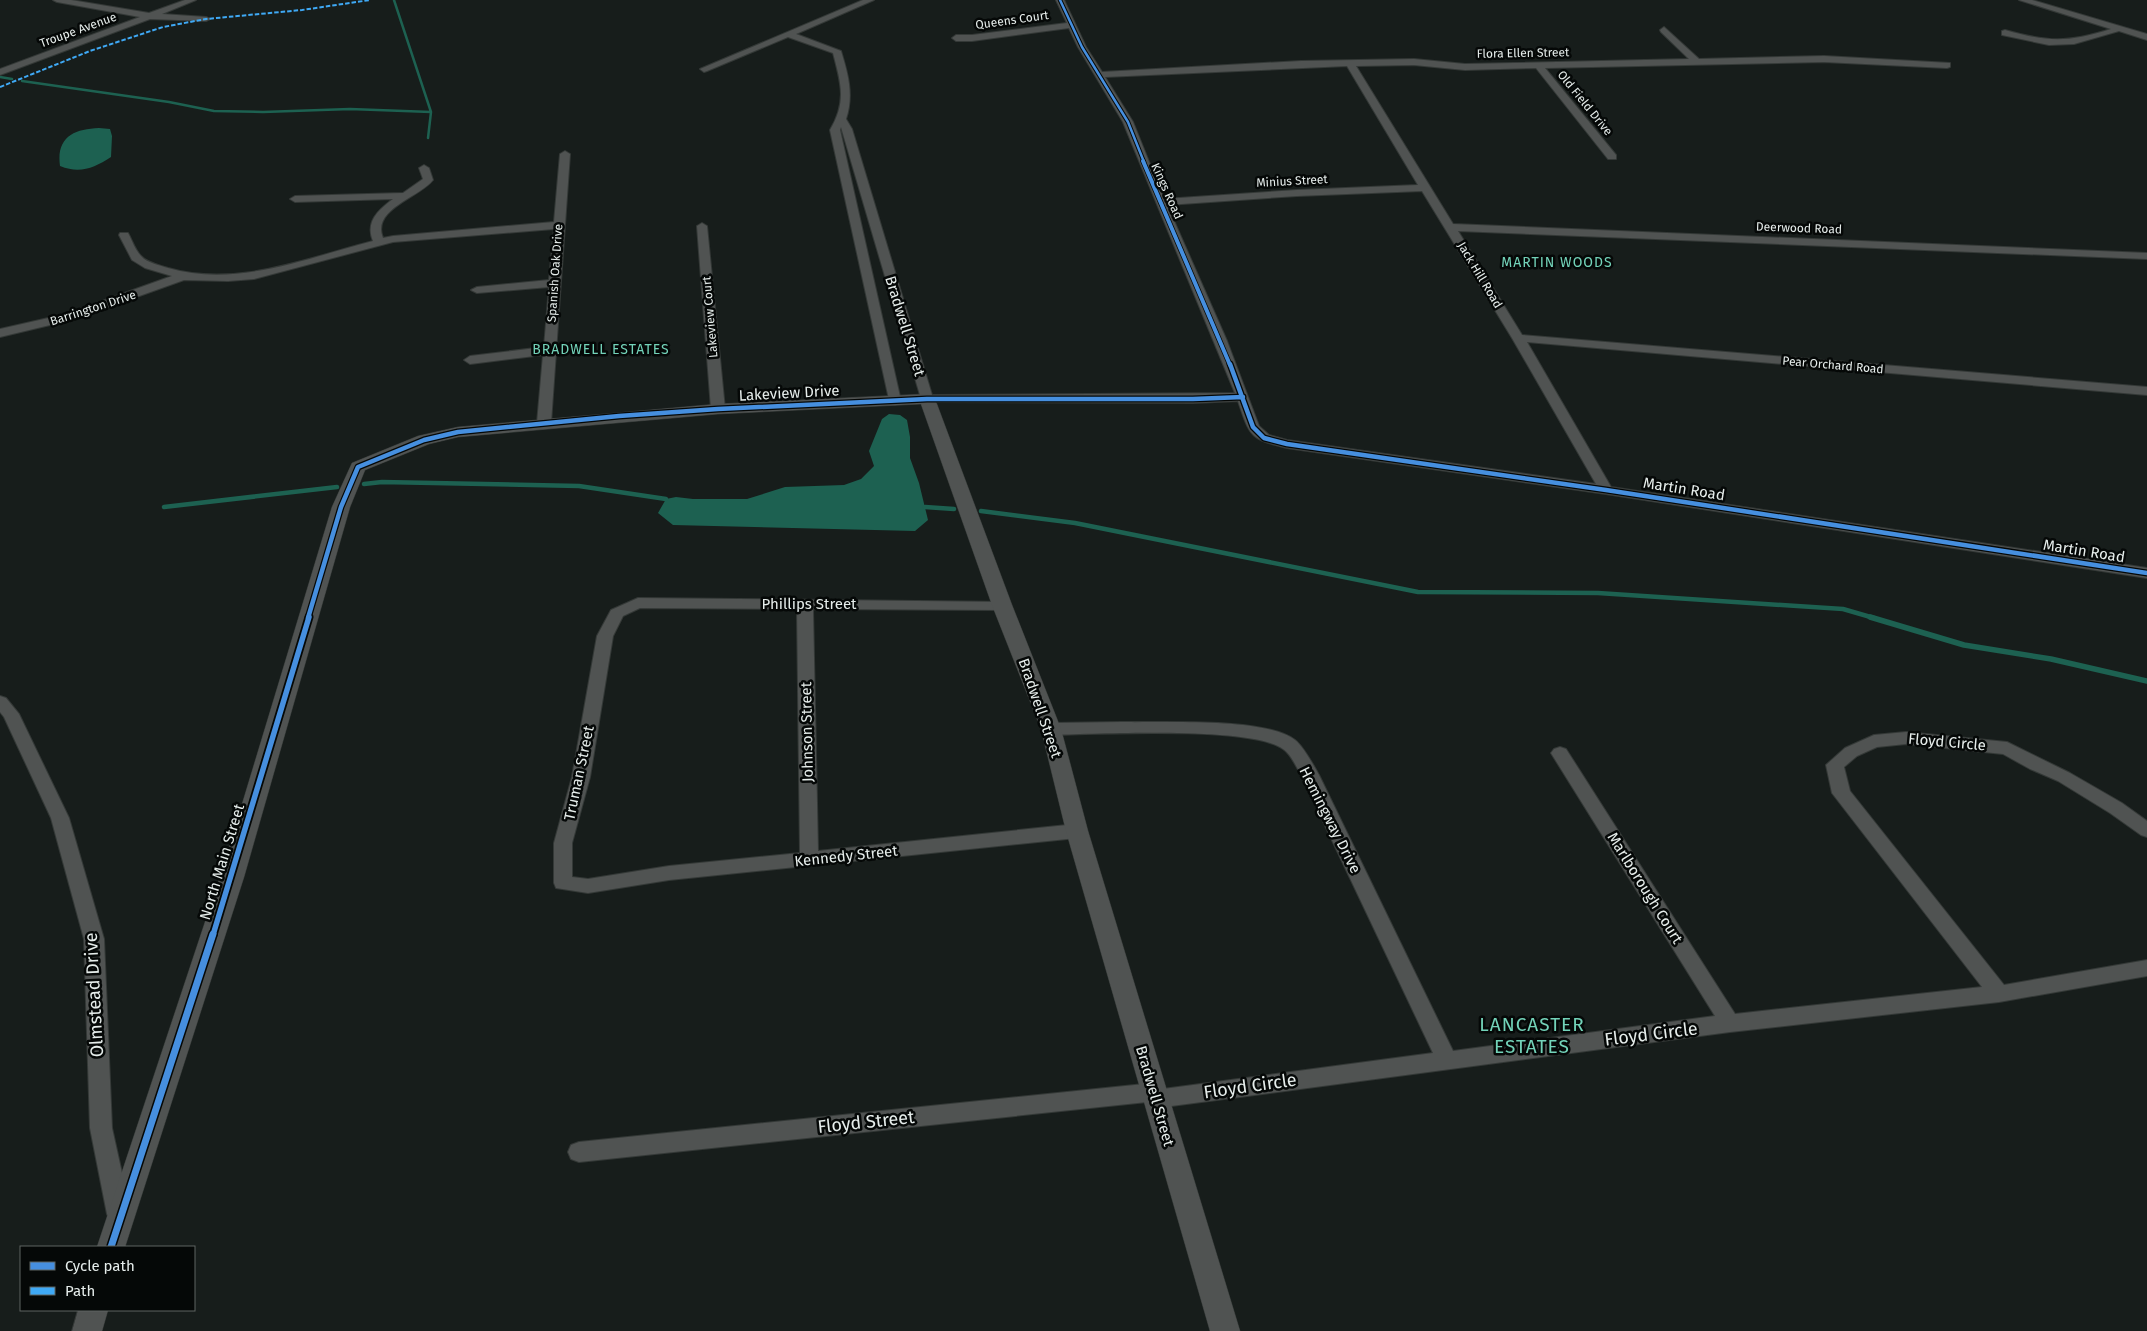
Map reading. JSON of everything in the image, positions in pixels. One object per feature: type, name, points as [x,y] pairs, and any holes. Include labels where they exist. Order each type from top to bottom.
[{"type":"street","points":[[57,0],[149,16],[206,19]]},
{"type":"street","name":"Troupe Avenue","points":[[0,72],[192,0]]},
{"type":"street","points":[[704,69],[870,0]]},
{"type":"street","name":"Kings Road","points":[[1060,0],[1099,75],[1128,122],[1243,397]]},
{"type":"street","points":[[2023,0],[2147,37]]},
{"type":"street","name":"Queens Court","points":[[956,38],[972,38],[1072,25]]},
{"type":"street","points":[[2005,33],[2031,41],[2071,44],[2118,29]]},
{"type":"street","points":[[1664,30],[1696,61]]},
{"type":"street","name":"Bradwell Street","points":[[788,34],[837,51],[847,88],[846,108],[842,120],[835,130],[895,401]]},
{"type":"street","name":"Flora Ellen Street","points":[[1099,75],[1301,64],[1414,62],[1465,67],[1824,59],[1947,65]]},
{"type":"street","name":"Jack Hill Road","points":[[1350,63],[1518,338],[1606,490]]},
{"type":"street","name":"Old Field Drive","points":[[1538,65],[1612,157]]},
{"type":"street","name":"Bradwell Street","points":[[842,120],[847,129],[927,399],[1002,604],[1051,729],[1077,831],[1225,1331]]},
{"type":"street","name":"Spanish Oak Drive","points":[[544,423],[565,154]]},
{"type":"street","points":[[379,242],[374,229],[377,222],[382,214],[428,180],[424,168]]},
{"type":"street","name":"Minius Street","points":[[1162,202],[1297,193],[1425,188]]},
{"type":"street","points":[[295,199],[405,196]]},
{"type":"street","points":[[124,235],[136,258],[149,266],[183,276],[202,278],[254,276],[393,239],[558,225]]},
{"type":"street","name":"Lakeview Court","points":[[702,226],[718,409]]},
{"type":"street","name":"Deerwood Road","points":[[1450,227],[2147,256]]},
{"type":"street","name":"Barrington Drive","points":[[0,333],[27,328],[101,308],[183,276]]},
{"type":"street","points":[[477,290],[554,283]]},
{"type":"street","name":"Pear Orchard Road","points":[[1518,338],[2147,391]]},
{"type":"street","points":[[470,360],[550,350]]},
{"type":"street","name":"Lakeview Drive","points":[[352,481],[358,468],[424,440],[458,432],[544,423],[718,409],[927,399],[1193,399],[1243,397]]},
{"type":"street","name":"Martin Road","points":[[1243,397],[1253,427],[1264,438],[1287,444],[1606,490],[2147,573]]},
{"type":"street","name":"North Main Street","points":[[110,1246],[232,877],[341,507],[352,481]]},
{"type":"street","name":"Phillips Street","points":[[617,612],[638,603],[1002,604]]},
{"type":"street","name":"Johnson Street","points":[[805,604],[809,860]]},
{"type":"street","name":"Truman Street","points":[[615,882],[588,886],[563,883],[563,843],[582,777],[605,636],[617,612]]},
{"type":"street","name":"Olmstead Drive","points":[[4,711],[60,818],[94,939],[101,1128],[119,1216]]},
{"type":"street","name":"Hemingway Drive","points":[[1051,729],[1221,729],[1271,735],[1290,745],[1310,775],[1447,1060]]},
{"type":"street","name":"Floyd Circle","points":[[1999,994],[1841,793],[1835,765],[1851,752],[1874,741],[1906,738],[2007,748],[2036,765],[2064,777],[2116,808],[2147,830]]},
{"type":"street","name":"Marlborough Court","points":[[1560,753],[1730,1023]]},
{"type":"street","name":"Kennedy Street","points":[[615,882],[669,873],[1077,831]]},
{"type":"street","name":"Floyd Circle","points":[[1155,1095],[1447,1060],[1730,1023],[1999,994],[2147,968]]},
{"type":"street","name":"Floyd Street","points":[[579,1152],[1155,1095]]},
{"type":"street","points":[[87,1331],[93,1311]]},
{"type":"shaded area","points":[[110,129],[112,136],[111,157],[87,169],[74,170],[60,166],[61,148],[69,136],[82,130]]},
{"type":"shaded area","points":[[889,414],[900,415],[907,420],[910,437],[910,458],[919,483],[928,520],[915,531],[673,525],[658,513],[666,499],[676,497],[693,499],[747,499],[785,487],[844,485],[861,479],[874,466],[869,451],[882,419]]},
{"type":"waterway","points":[[394,0],[431,112]]},
{"type":"waterway","points":[[0,77],[12,79]]},
{"type":"waterway","points":[[22,81],[169,102],[214,111],[263,112],[350,109],[431,112]]},
{"type":"waterway","points":[[428,138],[431,112]]},
{"type":"waterway","points":[[364,484],[382,482],[579,486],[666,499]]},
{"type":"waterway","points":[[164,507],[337,487]]},
{"type":"waterway","points":[[925,507],[954,509]]},
{"type":"waterway","points":[[981,511],[1075,523],[1418,592],[1598,593],[1843,609],[1874,618]]},
{"type":"waterway","points":[[1870,617],[1964,645],[2051,659],[2147,681]]},
{"type":"marked path","points":[[0,87],[90,51],[163,27],[206,19],[302,10],[370,0]]},
{"type":"cycle path","points":[[1060,0],[1082,47],[1128,122],[1147,171],[1221,341],[1253,427],[1264,438],[1287,444],[1606,490],[2147,573]]},
{"type":"cycle path","points":[[111,1246],[232,877],[341,507],[358,467],[424,440],[458,432],[619,416],[718,409],[927,399],[1193,399],[1243,397]]},
{"type":"district","name":"MARTIN WOODS","points":[[1557,262]]},
{"type":"district","name":"BRADWELL ESTATES","points":[[601,349]]},
{"type":"district","name":"LANCASTER ESTATES","points":[[1532,1035]]}]
